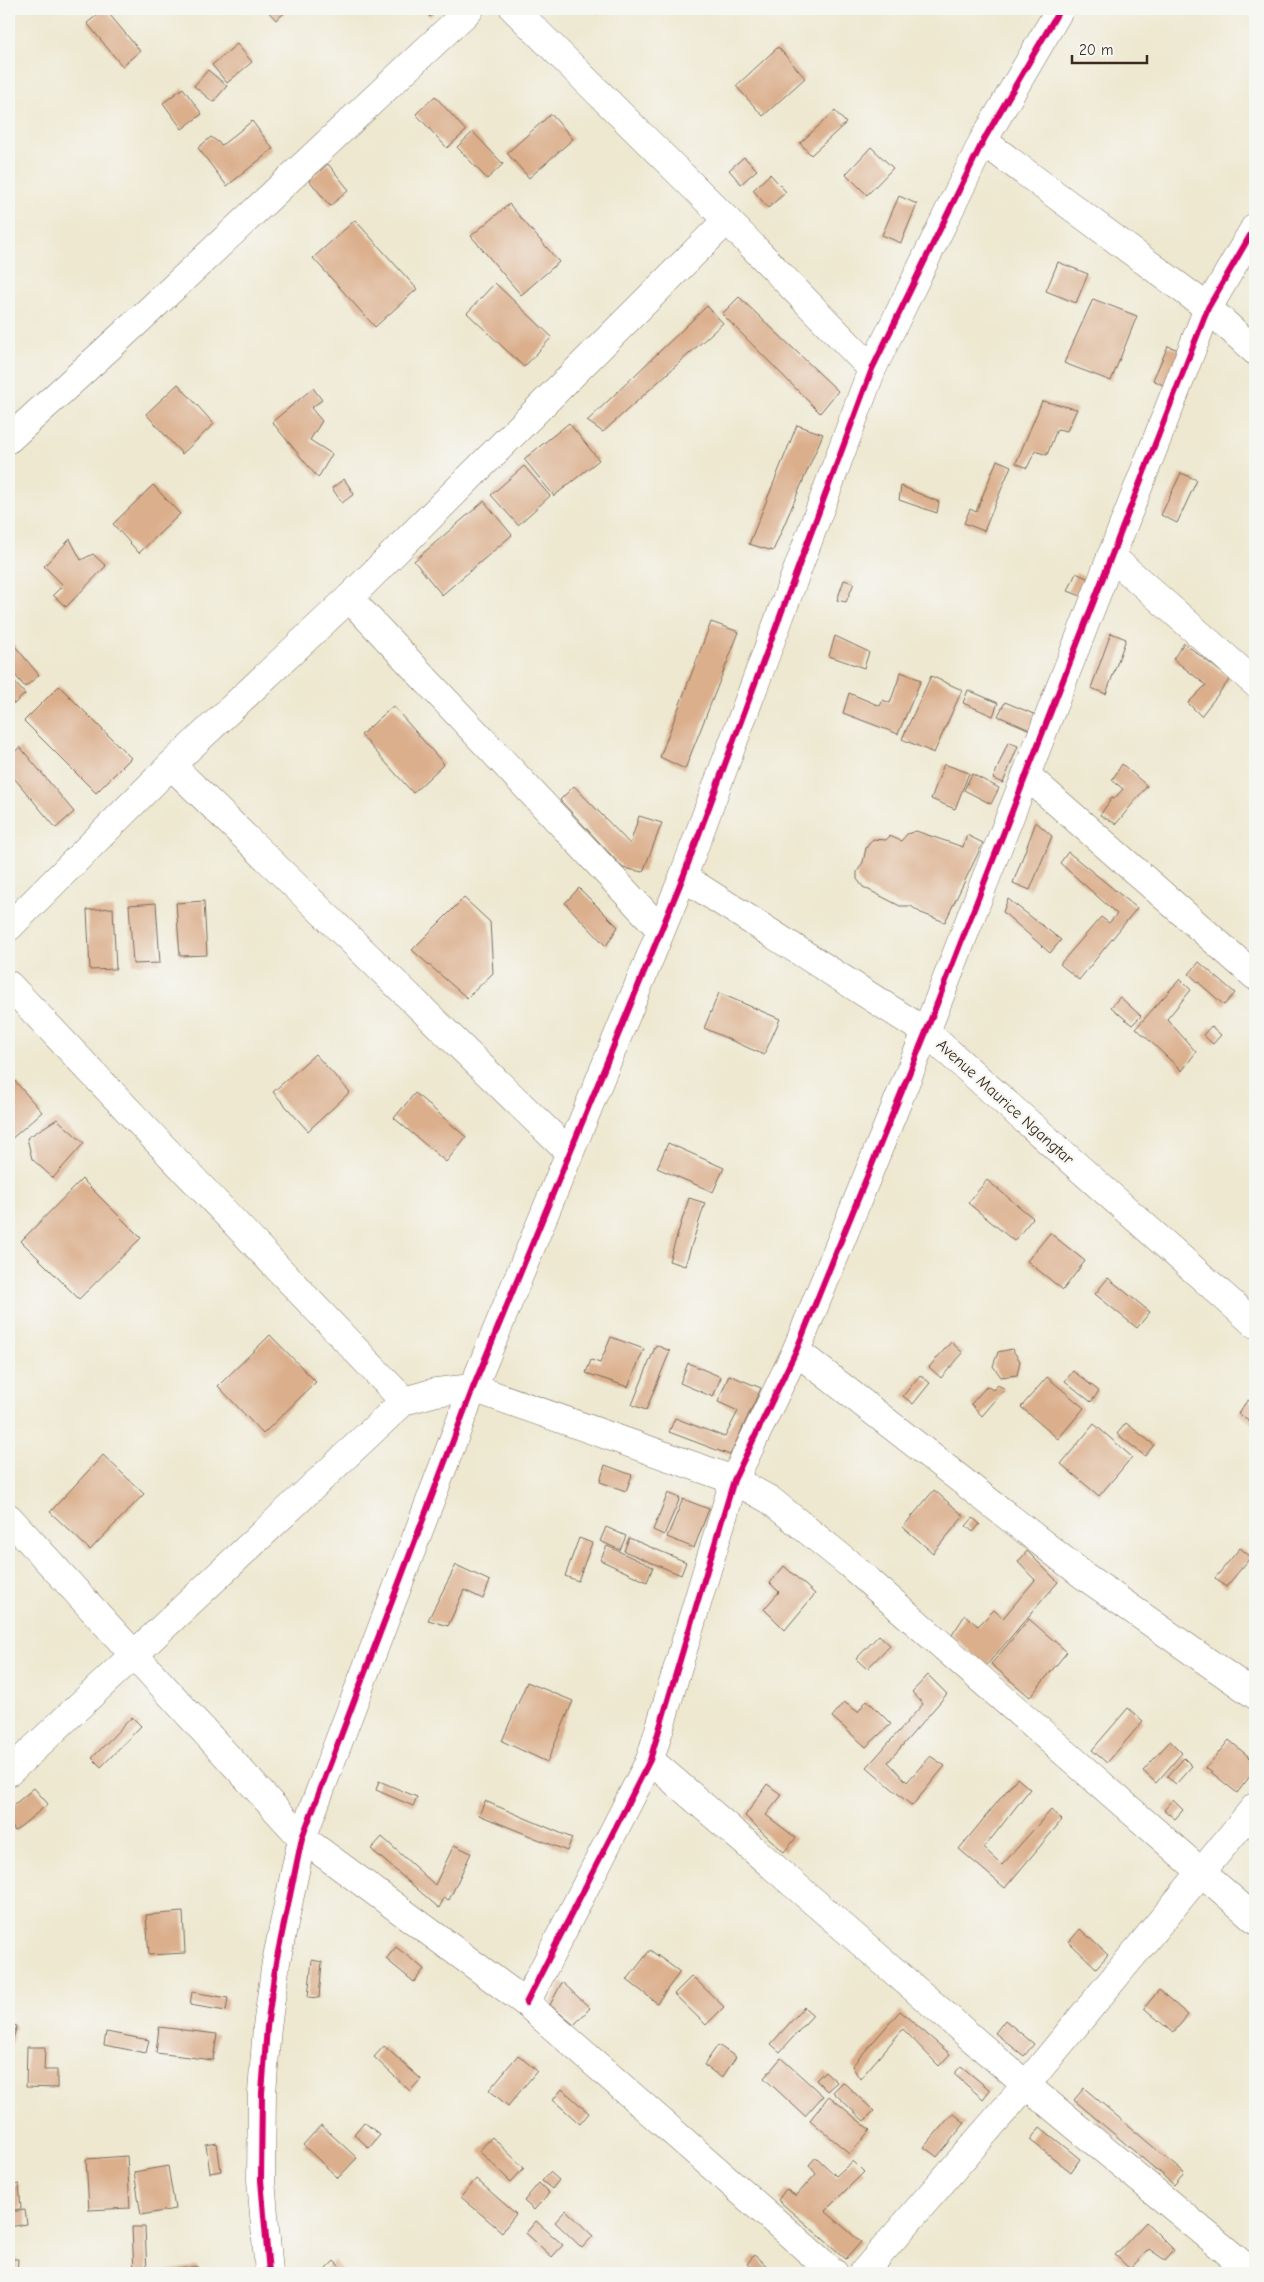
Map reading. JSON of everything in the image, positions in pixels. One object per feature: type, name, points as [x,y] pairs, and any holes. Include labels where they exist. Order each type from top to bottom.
[{"type":"street","points":[[9,439],[470,9]]},
{"type":"street","points":[[514,9],[727,220],[872,369]]},
{"type":"street","points":[[269,2273],[261,2180],[262,2093],[267,2027],[276,1962],[302,1838],[473,1388],[683,877],[872,369],[983,141],[1060,9]]},
{"type":"street","points":[[983,141],[1208,308],[1255,351]]},
{"type":"street","points":[[9,927],[172,765],[350,598],[727,220]]},
{"type":"street","points":[[526,2003],[650,1760],[734,1480],[796,1351],[926,1032],[1208,308],[1255,226]]},
{"type":"street","points":[[1111,556],[1255,683]]},
{"type":"street","points":[[350,598],[661,930]]},
{"type":"street","points":[[172,765],[569,1152]]},
{"type":"street","points":[[1026,775],[1255,976]]},
{"type":"street","name":"Avenue Maurice Ngangtar","points":[[683,877],[926,1032],[1255,1324]]},
{"type":"street","points":[[9,985],[404,1401]]},
{"type":"street","points":[[796,1351],[1083,1575],[1255,1695]]},
{"type":"street","points":[[9,1772],[404,1401],[436,1392],[473,1388],[734,1480],[770,1500],[848,1562],[1255,1919]]},
{"type":"street","points":[[9,1518],[302,1838],[526,2003],[834,2273]]},
{"type":"street","points":[[650,1760],[1026,2085],[1253,2273]]},
{"type":"street","points":[[863,2273],[1026,2085],[1255,1807]]},
{"type":"building","points":[[105,9],[140,51],[122,66],[87,23]]},
{"type":"building","points":[[266,9],[289,9],[276,20]]},
{"type":"building","points":[[423,9],[438,9],[430,17]]},
{"type":"building","points":[[592,9],[603,9],[597,14]]},
{"type":"building","points":[[237,44],[252,62],[227,83],[212,65]]},
{"type":"building","points":[[778,47],[805,78],[763,116],[736,86]]},
{"type":"building","points":[[208,70],[227,86],[213,102],[194,86]]},
{"type":"building","points":[[183,88],[202,114],[182,129],[163,103]]},
{"type":"building","points":[[435,96],[466,131],[447,148],[416,114]]},
{"type":"building","points":[[835,111],[846,123],[811,155],[800,143]]},
{"type":"building","points":[[551,114],[573,139],[529,178],[507,153]]},
{"type":"building","points":[[252,121],[273,149],[227,186],[198,148],[211,137],[222,145]]},
{"type":"building","points":[[473,132],[503,164],[487,179],[457,147]]},
{"type":"building","points":[[871,147],[893,168],[867,195],[846,174]]},
{"type":"building","points":[[744,157],[757,170],[741,184],[729,170]]},
{"type":"building","points":[[328,164],[349,190],[330,206],[309,180]]},
{"type":"building","points":[[770,174],[786,192],[768,208],[753,190]]},
{"type":"building","points":[[899,196],[917,204],[901,243],[882,235]]},
{"type":"building","points":[[509,204],[559,262],[521,295],[471,236]]},
{"type":"building","points":[[355,220],[417,289],[375,327],[313,258]]},
{"type":"building","points":[[1058,262],[1088,274],[1076,303],[1046,291]]},
{"type":"building","points":[[495,283],[552,337],[524,367],[467,313]]},
{"type":"building","points":[[739,297],[838,391],[820,413],[722,314]]},
{"type":"building","points":[[1093,299],[1137,316],[1111,381],[1064,363]]},
{"type":"building","points":[[707,306],[723,323],[603,432],[587,421]]},
{"type":"building","points":[[1168,346],[1181,351],[1165,386],[1153,380]]},
{"type":"building","points":[[178,384],[214,424],[182,454],[146,414]]},
{"type":"building","points":[[313,388],[322,400],[311,408],[322,421],[310,440],[332,454],[318,478],[272,422]]},
{"type":"building","points":[[1042,401],[1077,409],[1067,431],[1057,429],[1047,455],[1035,451],[1027,468],[1016,463]]},
{"type":"building","points":[[569,423],[599,460],[554,496],[524,459]]},
{"type":"building","points":[[797,425],[823,434],[773,551],[749,544]]},
{"type":"building","points":[[997,460],[1011,466],[984,531],[964,523],[970,509],[976,512]]},
{"type":"building","points":[[524,466],[550,496],[518,525],[491,495]]},
{"type":"building","points":[[1181,473],[1197,480],[1177,523],[1161,515]]},
{"type":"building","points":[[344,479],[354,494],[342,503],[332,488]]},
{"type":"building","points":[[153,485],[180,514],[139,553],[113,524]]},
{"type":"building","points":[[901,486],[939,502],[937,513],[899,500]]},
{"type":"building","points":[[484,501],[512,535],[442,595],[414,561]]},
{"type":"building","points":[[70,539],[81,560],[93,554],[106,566],[66,607],[53,595],[63,585],[44,566]]},
{"type":"building","points":[[1076,573],[1089,579],[1081,596],[1068,591]]},
{"type":"building","points":[[844,580],[854,583],[846,602],[837,600]]},
{"type":"building","points":[[711,622],[739,632],[685,769],[660,757]]},
{"type":"building","points":[[1111,633],[1126,639],[1106,694],[1091,688]]},
{"type":"building","points":[[835,636],[869,652],[864,668],[829,656]]},
{"type":"building","points":[[10,640],[39,675],[25,687],[9,668]]},
{"type":"building","points":[[1184,643],[1230,679],[1201,716],[1188,703],[1206,685],[1173,659]]},
{"type":"building","points":[[901,672],[921,680],[898,734],[843,713],[849,693],[880,706],[883,700],[890,703]]},
{"type":"building","points":[[9,676],[25,694],[14,704],[9,698]]},
{"type":"building","points":[[931,676],[962,690],[934,753],[902,739]]},
{"type":"building","points":[[59,686],[131,758],[96,793],[24,721]]},
{"type":"building","points":[[968,690],[998,703],[993,716],[963,703]]},
{"type":"building","points":[[1005,702],[1036,715],[1030,730],[998,716]]},
{"type":"building","points":[[393,706],[444,764],[413,793],[361,735]]},
{"type":"building","points":[[1008,742],[1018,746],[1003,783],[993,779]]},
{"type":"building","points":[[20,747],[74,812],[56,828],[9,772],[9,757]]},
{"type":"building","points":[[944,764],[969,773],[955,809],[931,799]]},
{"type":"building","points":[[1122,764],[1147,786],[1116,824],[1100,815],[1112,798],[1114,799],[1123,789],[1112,780]]},
{"type":"building","points":[[972,774],[999,788],[991,804],[964,790]]},
{"type":"building","points":[[574,786],[630,844],[639,816],[662,823],[643,872],[623,868],[560,800]]},
{"type":"building","points":[[1036,822],[1052,836],[1030,890],[1013,883]]},
{"type":"building","points":[[916,831],[963,847],[967,835],[983,843],[945,922],[921,913],[911,906],[900,906],[863,887],[857,879],[857,872],[863,862],[866,848],[873,839],[886,840],[890,836],[901,841],[907,834]]},
{"type":"building","points":[[1068,852],[1137,908],[1079,980],[1060,964],[1101,917],[1109,923],[1117,914],[1060,863]]},
{"type":"building","points":[[579,888],[618,927],[606,946],[565,903]]},
{"type":"building","points":[[464,898],[490,922],[493,973],[467,998],[412,950]]},
{"type":"building","points":[[1008,899],[1061,940],[1050,953],[1003,912]]},
{"type":"building","points":[[204,901],[207,955],[180,956],[176,903]]},
{"type":"building","points":[[156,903],[160,963],[133,964],[129,905]]},
{"type":"building","points":[[113,908],[116,969],[90,970],[87,910]]},
{"type":"building","points":[[1199,962],[1235,993],[1224,1005],[1189,974]]},
{"type":"building","points":[[1180,979],[1191,990],[1167,1019],[1196,1052],[1182,1071],[1136,1028]]},
{"type":"building","points":[[719,993],[780,1019],[764,1055],[704,1028]]},
{"type":"building","points":[[1120,997],[1141,1016],[1132,1025],[1111,1007]]},
{"type":"building","points":[[1211,1026],[1221,1035],[1213,1044],[1203,1035]]},
{"type":"building","points":[[315,1054],[350,1092],[308,1131],[273,1092]]},
{"type":"building","points":[[14,1080],[42,1112],[9,1141],[9,1084]]},
{"type":"building","points":[[415,1093],[466,1137],[446,1162],[394,1118]]},
{"type":"building","points":[[57,1119],[84,1143],[53,1178],[32,1159],[27,1138]]},
{"type":"building","points":[[668,1143],[724,1168],[713,1192],[657,1168]]},
{"type":"building","points":[[82,1179],[141,1238],[79,1299],[21,1241]]},
{"type":"building","points":[[987,1180],[1033,1218],[1014,1241],[968,1203]]},
{"type":"building","points":[[689,1198],[705,1203],[685,1266],[669,1261]]},
{"type":"building","points":[[1050,1233],[1085,1261],[1063,1290],[1027,1261]]},
{"type":"building","points":[[1108,1278],[1150,1312],[1137,1328],[1095,1294]]},
{"type":"building","points":[[270,1335],[316,1382],[263,1434],[218,1386]]},
{"type":"building","points":[[611,1337],[644,1349],[628,1387],[586,1373],[591,1360],[600,1363]]},
{"type":"building","points":[[951,1342],[963,1353],[941,1378],[929,1367]]},
{"type":"building","points":[[656,1345],[670,1351],[646,1410],[632,1405]]},
{"type":"building","points":[[1012,1349],[1020,1361],[1017,1375],[1001,1377],[993,1366],[998,1352]]},
{"type":"building","points":[[688,1363],[721,1377],[713,1397],[680,1383]]},
{"type":"building","points":[[1073,1371],[1099,1391],[1091,1402],[1065,1381]]},
{"type":"building","points":[[729,1375],[761,1388],[730,1455],[669,1432],[675,1418],[725,1437],[738,1411],[718,1402]]},
{"type":"building","points":[[920,1375],[930,1383],[913,1404],[903,1396]]},
{"type":"building","points":[[1047,1377],[1084,1408],[1058,1439],[1021,1407]]},
{"type":"building","points":[[998,1385],[1005,1389],[982,1416],[971,1404],[987,1386],[993,1390]]},
{"type":"building","points":[[1248,1400],[1255,1405],[1255,1426],[1238,1413]]},
{"type":"building","points":[[1126,1423],[1154,1445],[1145,1456],[1117,1434]]},
{"type":"building","points":[[1094,1424],[1132,1457],[1099,1496],[1061,1464]]},
{"type":"building","points":[[103,1455],[144,1494],[90,1550],[50,1512]]},
{"type":"building","points":[[605,1465],[632,1475],[626,1491],[600,1482]]},
{"type":"building","points":[[934,1490],[964,1516],[933,1553],[903,1527]]},
{"type":"building","points":[[668,1493],[680,1498],[664,1535],[653,1530]]},
{"type":"building","points":[[683,1499],[709,1509],[694,1548],[667,1537]]},
{"type":"building","points":[[973,1518],[980,1524],[973,1532],[966,1526]]},
{"type":"building","points":[[606,1527],[626,1536],[620,1550],[600,1541]]},
{"type":"building","points":[[579,1538],[592,1543],[578,1581],[565,1576]]},
{"type":"building","points":[[629,1538],[686,1562],[681,1575],[624,1551]]},
{"type":"building","points":[[607,1546],[653,1567],[647,1582],[600,1560]]},
{"type":"building","points":[[1240,1548],[1251,1557],[1226,1587],[1215,1578]]},
{"type":"building","points":[[1027,1551],[1058,1582],[986,1666],[952,1635],[965,1615],[978,1626],[994,1610],[1003,1618],[1035,1580],[1018,1562]]},
{"type":"building","points":[[456,1565],[490,1581],[483,1599],[464,1590],[448,1626],[428,1620]]},
{"type":"building","points":[[784,1566],[815,1594],[785,1630],[764,1609],[779,1592],[770,1583]]},
{"type":"building","points":[[1029,1619],[1067,1652],[1030,1697],[991,1664]]},
{"type":"building","points":[[879,1635],[890,1645],[867,1669],[856,1659]]},
{"type":"building","points":[[928,1675],[947,1694],[888,1762],[907,1782],[930,1756],[945,1766],[912,1806],[867,1767],[923,1704],[912,1692]]},
{"type":"building","points":[[527,1682],[573,1701],[547,1762],[502,1741]]},
{"type":"building","points":[[867,1700],[891,1724],[866,1747],[832,1717],[844,1702],[858,1712]]},
{"type":"building","points":[[1128,1708],[1143,1721],[1107,1763],[1092,1750]]},
{"type":"building","points":[[132,1717],[141,1726],[101,1767],[92,1758]]},
{"type":"building","points":[[1229,1740],[1255,1762],[1255,1770],[1237,1793],[1206,1768]]},
{"type":"building","points":[[1170,1741],[1182,1753],[1156,1783],[1143,1771]]},
{"type":"building","points":[[1184,1758],[1192,1766],[1176,1784],[1167,1777]]},
{"type":"building","points":[[1017,1778],[1030,1789],[984,1848],[1002,1865],[1051,1810],[1062,1820],[1005,1888],[959,1849]]},
{"type":"building","points":[[379,1781],[417,1797],[413,1806],[376,1790]]},
{"type":"building","points":[[767,1784],[782,1795],[766,1815],[796,1838],[784,1852],[745,1816]]},
{"type":"building","points":[[34,1788],[48,1804],[15,1831],[9,1822],[9,1809]]},
{"type":"building","points":[[1173,1800],[1183,1810],[1175,1819],[1164,1810]]},
{"type":"building","points":[[485,1801],[572,1838],[567,1851],[479,1815]]},
{"type":"building","points":[[382,1837],[435,1885],[454,1845],[471,1853],[449,1900],[444,1898],[439,1908],[371,1849]]},
{"type":"building","points":[[183,1912],[185,1953],[149,1955],[146,1915]]},
{"type":"building","points":[[1080,1929],[1108,1955],[1096,1968],[1069,1942]]},
{"type":"building","points":[[396,1947],[424,1969],[414,1982],[386,1959]]},
{"type":"building","points":[[650,1950],[680,1972],[657,2003],[627,1980]]},
{"type":"building","points":[[312,1960],[322,1962],[319,1998],[308,1997]]},
{"type":"building","points":[[692,1976],[724,2007],[706,2025],[674,1994]]},
{"type":"building","points":[[562,1982],[590,2008],[574,2025],[550,2005]]},
{"type":"building","points":[[1159,1990],[1188,2015],[1173,2033],[1144,2008]]},
{"type":"building","points":[[192,1992],[228,1998],[226,2011],[190,2005]]},
{"type":"building","points":[[804,2007],[813,2015],[780,2052],[771,2044]]},
{"type":"building","points":[[900,2011],[950,2054],[939,2066],[903,2029],[860,2079],[852,2066]]},
{"type":"building","points":[[1005,2020],[1034,2044],[1024,2056],[995,2033]]},
{"type":"building","points":[[9,2024],[17,2026],[9,2051]]},
{"type":"building","points":[[159,2027],[217,2034],[213,2060],[156,2053]]},
{"type":"building","points":[[106,2032],[149,2040],[146,2053],[104,2045]]},
{"type":"building","points":[[718,2045],[736,2057],[722,2078],[704,2065]]},
{"type":"building","points":[[384,2046],[421,2079],[410,2091],[374,2057]]},
{"type":"building","points":[[27,2047],[45,2047],[44,2070],[57,2070],[57,2088],[26,2087]]},
{"type":"building","points":[[518,2055],[537,2071],[508,2106],[489,2090]]},
{"type":"building","points":[[781,2058],[823,2096],[805,2116],[764,2078]]},
{"type":"building","points":[[961,2066],[990,2090],[983,2099],[954,2074]]},
{"type":"building","points":[[825,2071],[837,2082],[827,2091],[816,2080]]},
{"type":"building","points":[[843,2082],[874,2111],[864,2121],[833,2092]]},
{"type":"building","points":[[1084,2088],[1184,2173],[1174,2185],[1074,2100]]},
{"type":"building","points":[[562,2089],[589,2113],[580,2124],[553,2100]]},
{"type":"building","points":[[829,2096],[870,2130],[850,2154],[810,2120]]},
{"type":"building","points":[[953,2113],[965,2123],[937,2157],[924,2147]]},
{"type":"building","points":[[364,2122],[380,2135],[369,2148],[354,2134]]},
{"type":"building","points":[[321,2125],[357,2158],[338,2178],[303,2145]]},
{"type":"building","points":[[1040,2127],[1080,2159],[1071,2172],[1030,2140]]},
{"type":"building","points":[[492,2137],[524,2168],[511,2182],[479,2151]]},
{"type":"building","points":[[217,2143],[221,2171],[210,2173],[206,2145]]},
{"type":"building","points":[[127,2156],[130,2208],[89,2210],[86,2159]]},
{"type":"building","points":[[816,2157],[836,2176],[853,2161],[864,2172],[825,2211],[861,2242],[846,2259],[778,2200],[786,2189],[796,2196],[816,2174],[809,2165]]},
{"type":"building","points":[[168,2166],[175,2209],[141,2215],[134,2172]]},
{"type":"building","points":[[550,2172],[559,2180],[552,2189],[542,2181]]},
{"type":"building","points":[[476,2179],[516,2214],[502,2232],[461,2197]]},
{"type":"building","points":[[539,2183],[549,2193],[534,2210],[524,2201]]},
{"type":"building","points":[[19,2184],[21,2209],[9,2210],[9,2186]]},
{"type":"building","points":[[25,2210],[27,2224],[9,2227],[9,2212]]},
{"type":"building","points":[[566,2210],[593,2236],[582,2248],[555,2222]]},
{"type":"building","points":[[536,2221],[563,2245],[552,2257],[526,2233]]},
{"type":"building","points":[[1146,2222],[1174,2250],[1165,2260],[1149,2249],[1130,2269],[1115,2255]]},
{"type":"building","points":[[132,2227],[145,2227],[147,2273],[134,2273]]},
{"type":"building","points":[[754,2255],[775,2273],[758,2273],[747,2264]]},
{"type":"building","points":[[9,2259],[18,2259],[17,2273],[9,2273]]},
{"type":"building","points":[[334,2261],[346,2273],[322,2273]]},
{"type":"building","points":[[197,2266],[198,2273],[160,2273],[160,2272]]},
{"type":"cycle path","points":[[269,2273],[261,2180],[262,2093],[267,2027],[276,1962],[302,1838],[473,1388],[683,877],[872,369],[983,141],[1060,9]]},
{"type":"cycle path","points":[[526,2003],[650,1760],[734,1480],[796,1351],[926,1032],[1208,308],[1255,227]]}]
